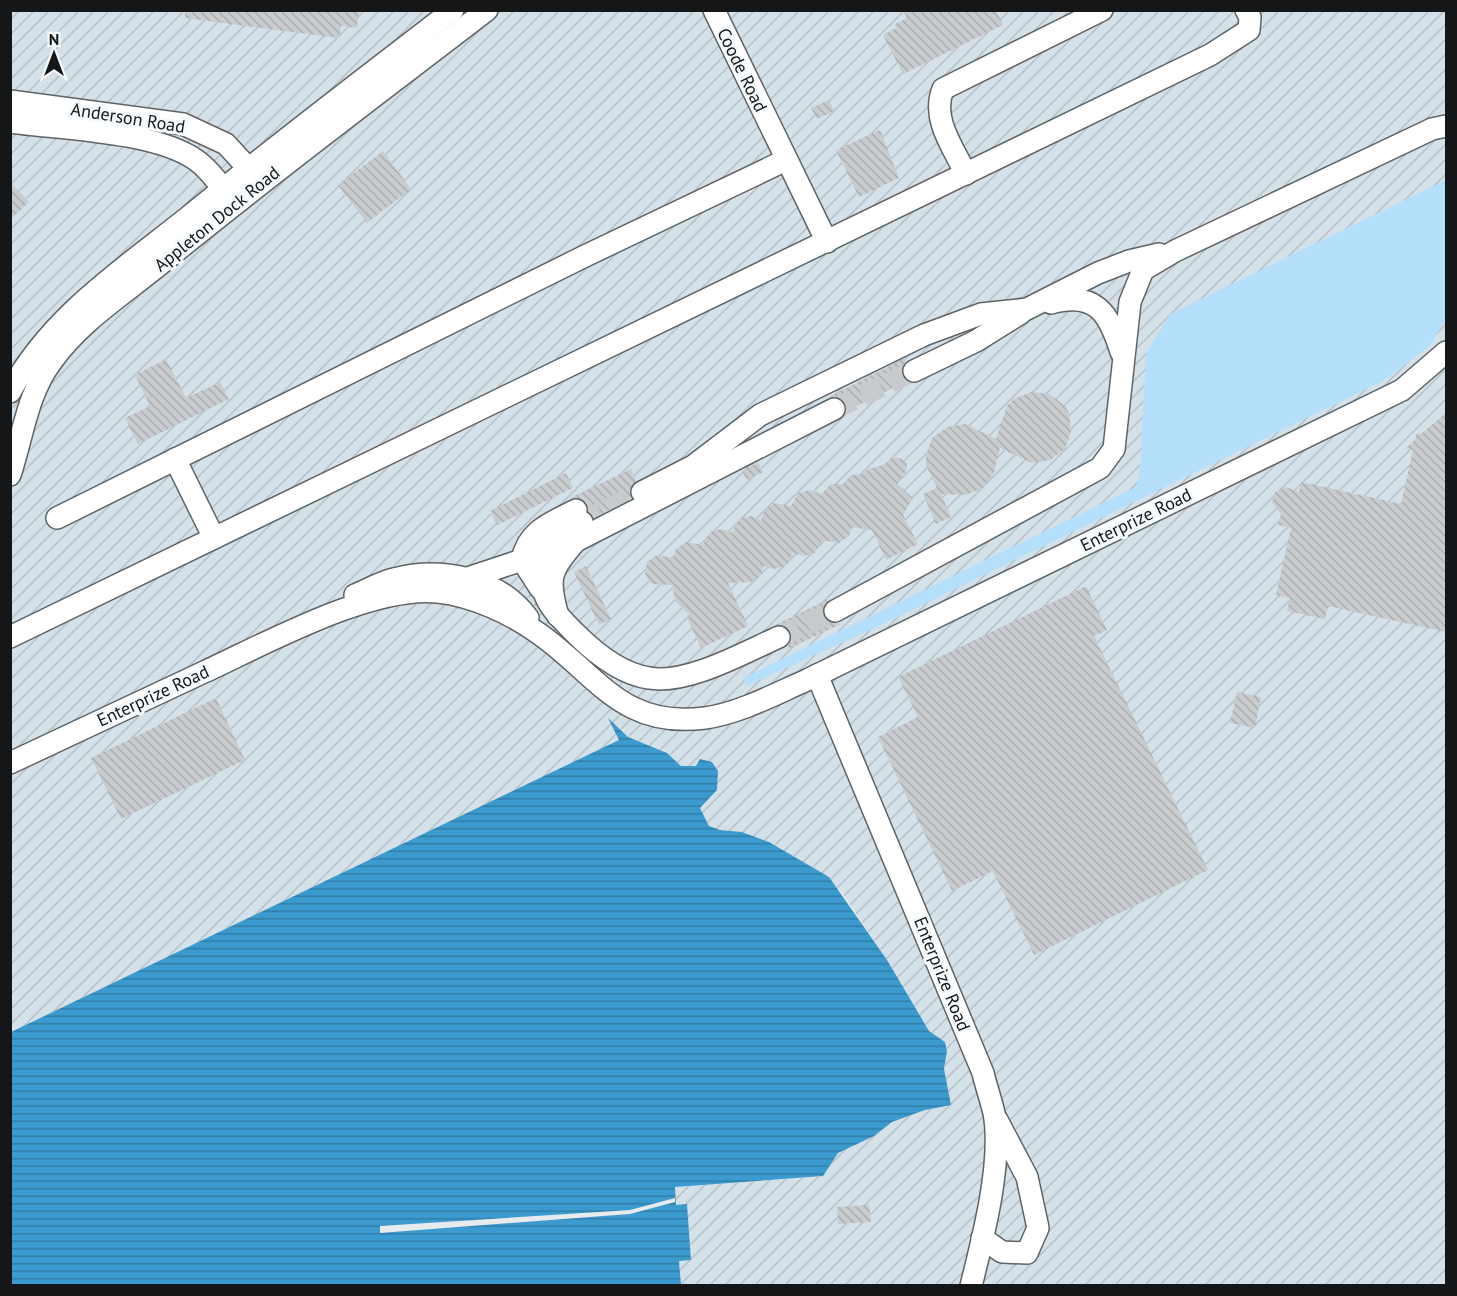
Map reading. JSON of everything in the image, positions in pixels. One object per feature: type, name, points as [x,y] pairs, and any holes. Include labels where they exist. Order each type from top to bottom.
[{"type":"street","name":"Appleton Dock Road","points":[[10,392],[35,351],[81,303],[229,196],[453,10]]},
{"type":"street","name":"Appleton Dock Road","points":[[255,175],[487,10]]},
{"type":"street","points":[[966,174],[938,115],[938,101],[943,89],[1102,10]]},
{"type":"street","points":[[10,637],[1210,55],[1249,30],[1250,17],[1246,10]]},
{"type":"street","name":"Coode Road","points":[[714,13],[827,242]]},
{"type":"street","name":"Anderson Road","points":[[10,101],[183,124],[226,144],[255,175]]},
{"type":"street","name":"Anderson Road","points":[[10,122],[151,142],[195,159],[229,196]]},
{"type":"street","points":[[835,611],[1100,468],[1114,449],[1130,302],[1143,270],[1175,251],[1423,133],[1446,126]]},
{"type":"street","points":[[57,518],[572,262],[786,160]]},
{"type":"street","name":"Appleton Dock Road","points":[[10,475],[25,418],[37,386],[52,361],[76,334],[229,196]]},
{"type":"street","points":[[911,366],[976,341],[1027,309],[1098,273],[1129,261],[1175,251]]},
{"type":"street","points":[[640,487],[693,466],[760,415],[924,335],[981,314],[1027,309],[1069,298],[1092,304],[1112,323],[1123,358]]},
{"type":"street","name":"Enterprize Road","points":[[10,763],[296,630],[354,606],[402,593],[438,592],[476,601],[508,615],[539,634],[593,682],[632,710],[669,719],[706,718],[742,708],[817,675],[1402,390],[1446,352]]},
{"type":"street","points":[[558,616],[550,589],[556,562],[576,541],[712,472],[831,403]]},
{"type":"street","points":[[175,459],[214,538]]},
{"type":"street","points":[[540,589],[540,558],[579,516],[544,527],[526,544],[522,560],[540,589],[558,616],[596,653],[649,678],[694,674],[779,637]]},
{"type":"street","points":[[468,578],[522,560]]},
{"type":"street","name":"Enterprize Road","points":[[296,630],[350,597],[392,579],[433,573],[468,578],[500,593],[523,611],[539,634]]},
{"type":"street","name":"Enterprize Road","points":[[817,675],[983,1073],[994,1114],[993,1169],[982,1238],[971,1286]]},
{"type":"street","points":[[982,1238],[1002,1252],[1027,1253],[1038,1228],[1027,1177],[994,1114]]},
{"type":"shaded area","points":[[11,11],[1446,11],[1446,1285],[681,1285],[679,1260],[691,1260],[687,1205],[675,1205],[675,1187],[823,1176],[838,1153],[892,1122],[925,1110],[950,1105],[944,1069],[947,1051],[945,1042],[929,1031],[913,1007],[887,960],[841,891],[810,867],[769,842],[742,832],[720,830],[709,826],[700,808],[717,790],[717,768],[712,762],[701,761],[697,766],[681,766],[667,753],[628,737],[610,720],[620,740],[11,1032]]},
{"type":"shaded area","points":[[1446,180],[1446,318],[1430,346],[1383,381],[879,626],[746,686],[743,678],[1136,487],[1140,472],[1146,353],[1170,314]]},
{"type":"water","points":[[608,718],[628,737],[667,753],[681,766],[696,766],[700,759],[712,762],[718,771],[717,790],[700,808],[709,826],[720,830],[742,832],[769,842],[829,877],[887,960],[929,1031],[945,1042],[947,1051],[944,1069],[951,1105],[925,1110],[892,1122],[874,1136],[838,1153],[823,1176],[675,1187],[676,1205],[687,1204],[691,1260],[679,1261],[681,1285],[11,1286],[11,1032],[619,740]]},
{"type":"pier","points":[[675,1198],[675,1202],[630,1214],[380,1233],[380,1226],[630,1210]]},
{"type":"building","points":[[185,10],[359,10],[357,28],[341,26],[339,38],[185,18]]},
{"type":"building","points":[[903,10],[996,10],[1003,25],[903,74],[883,35],[896,28],[895,24],[907,18]]},
{"type":"building","points":[[829,100],[834,111],[817,119],[811,108]]},
{"type":"building","points":[[880,130],[899,178],[859,197],[836,150]]},
{"type":"building","points":[[383,151],[411,189],[367,223],[338,185]]},
{"type":"building","points":[[10,182],[29,202],[10,220]]},
{"type":"building","points":[[907,357],[901,371],[907,381],[847,411],[841,399],[829,397]]},
{"type":"building","points":[[166,359],[186,398],[220,382],[229,399],[138,444],[125,418],[150,406],[135,375]]},
{"type":"building","points":[[1031,392],[1049,394],[1064,405],[1069,413],[1071,432],[1065,449],[1050,460],[1032,463],[1000,448],[994,473],[983,488],[966,495],[941,494],[951,517],[936,524],[923,494],[937,488],[926,465],[926,455],[932,438],[947,427],[965,424],[996,439],[1007,406],[1014,399]]},
{"type":"building","points":[[1446,413],[1446,632],[1328,606],[1325,619],[1287,611],[1290,598],[1276,595],[1291,528],[1278,525],[1281,514],[1272,503],[1275,492],[1286,487],[1299,492],[1301,482],[1401,504],[1413,450],[1406,448],[1415,440],[1417,433],[1421,434]]},
{"type":"building","points":[[892,457],[902,459],[907,464],[906,471],[897,484],[913,498],[903,515],[918,544],[886,560],[872,530],[852,527],[849,536],[839,543],[822,540],[815,553],[803,556],[793,553],[786,566],[774,569],[764,566],[761,575],[751,582],[728,583],[748,626],[701,648],[687,618],[691,616],[675,601],[672,585],[652,584],[645,574],[647,562],[657,555],[673,558],[676,549],[686,542],[703,545],[710,532],[722,529],[732,533],[739,519],[751,516],[761,520],[765,510],[774,503],[791,506],[798,493],[810,490],[821,494],[831,484],[843,484],[851,475],[863,474],[868,469],[884,465]]},
{"type":"building","points":[[758,462],[763,472],[747,480],[742,471]]},
{"type":"building","points":[[631,469],[636,481],[629,491],[631,498],[594,518],[583,500],[570,498]]},
{"type":"building","points":[[566,473],[573,488],[497,525],[490,511]]},
{"type":"building","points":[[586,566],[611,619],[599,625],[574,572]]},
{"type":"building","points":[[1086,586],[1107,630],[1094,636],[1208,870],[1034,955],[993,871],[952,891],[878,737],[918,717],[898,677]]},
{"type":"building","points":[[829,599],[824,605],[824,616],[829,622],[841,624],[786,650],[792,639],[791,632],[786,626],[775,625]]},
{"type":"building","points":[[1237,692],[1261,697],[1255,728],[1230,723]]},
{"type":"building","points":[[216,698],[245,760],[121,819],[91,758]]},
{"type":"building","points":[[869,1205],[871,1222],[838,1224],[837,1207]]},
{"type":"tunnel","points":[[834,409],[914,371]]},
{"type":"tunnel","points":[[582,522],[642,492]]},
{"type":"tunnel","points":[[779,637],[835,611]]}]
